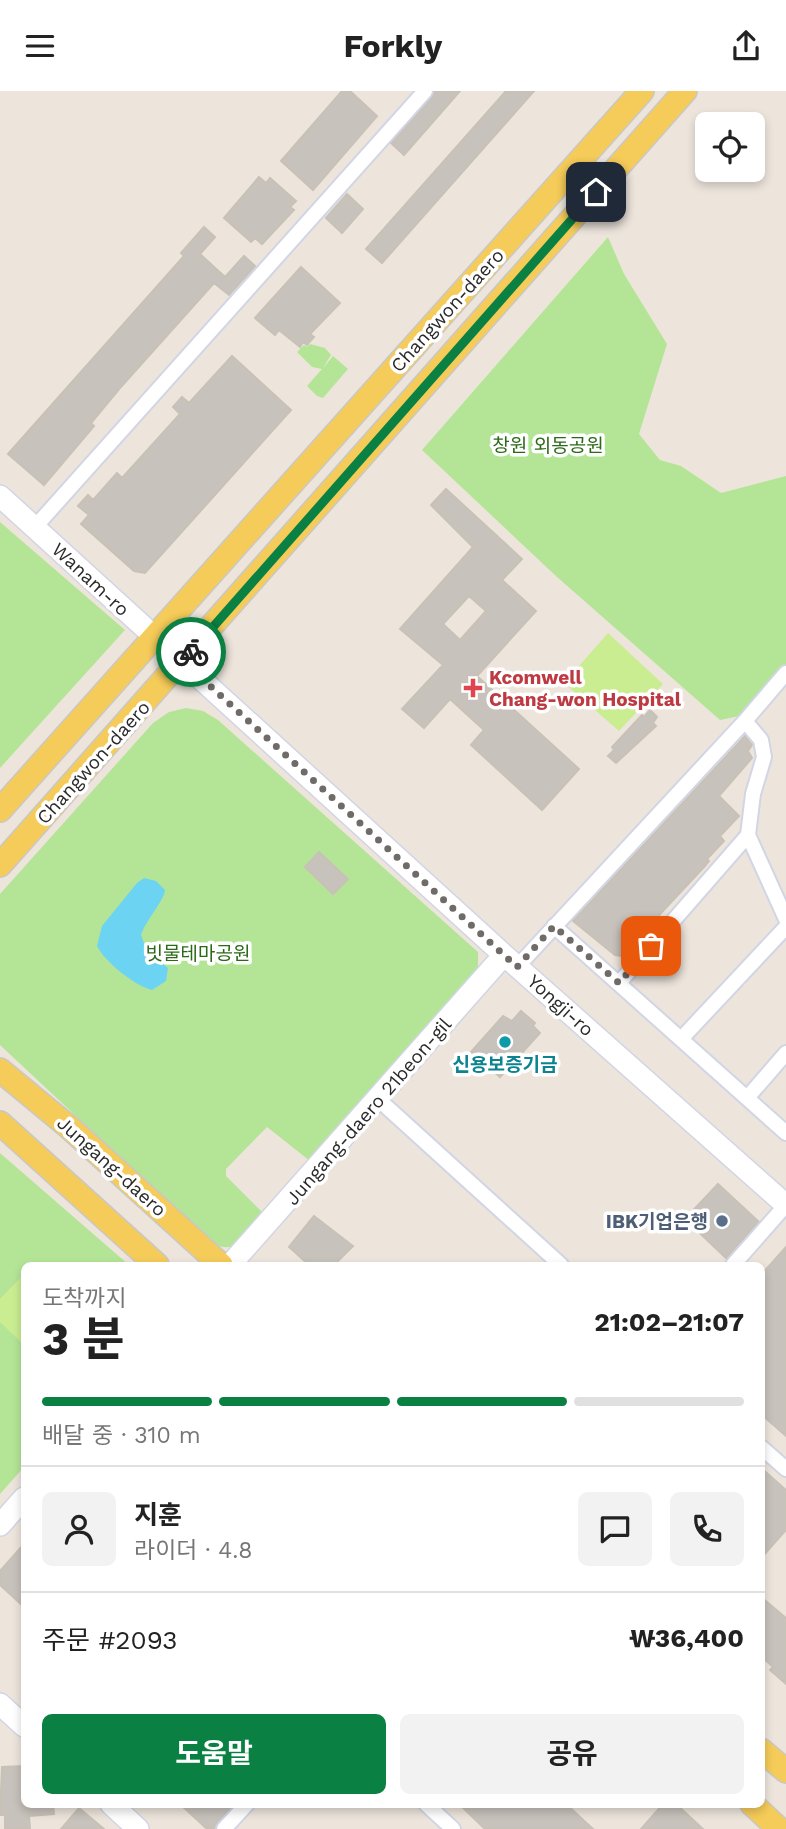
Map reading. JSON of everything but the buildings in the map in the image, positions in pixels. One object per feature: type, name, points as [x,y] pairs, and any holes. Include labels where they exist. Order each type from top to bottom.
[{"type":"main road","name":"Changwon-daero","points":[[0,810],[642,91]]},
{"type":"main road","name":"Changwon-daero","points":[[0,865],[685,91]]},
{"type":"main road","name":"Wanam-ro","points":[[0,496],[183,661]]},
{"type":"main road","name":"Yongji-ro","points":[[183,661],[511,961],[786,1205]]},
{"type":"main road","name":"Jungang-daero 21beon-gil","points":[[233,1262],[378,1099],[511,961]]},
{"type":"main road","name":"Jungang-daero","points":[[0,1070],[70,1128],[218,1262]]},
{"type":"main road","points":[[0,1123],[155,1262]]},
{"type":"main road","points":[[0,1525],[21,1500]]},
{"type":"main road","points":[[0,1704],[21,1723]]},
{"type":"main road","points":[[765,1753],[786,1771]]},
{"type":"main road","points":[[115,1808],[138,1829]]},
{"type":"main road","points":[[756,1808],[779,1829]]},
{"type":"street","points":[[35,527],[425,91]]},
{"type":"street","points":[[511,961],[554,926],[745,721],[786,673]]},
{"type":"street","points":[[745,721],[761,740],[764,757],[753,794],[748,835],[786,919]]},
{"type":"street","points":[[619,983],[748,835]]},
{"type":"street","points":[[554,926],[786,1133]]},
{"type":"street","points":[[681,1039],[786,927]]},
{"type":"street","points":[[747,1098],[786,1053]]},
{"type":"street","points":[[378,1099],[558,1262]]},
{"type":"street","points":[[736,1262],[786,1205]]},
{"type":"street","points":[[765,1451],[786,1469]]},
{"type":"street","points":[[224,1829],[243,1808]]},
{"type":"street","points":[[430,1808],[453,1829]]},
{"type":"green space","name":"창원 외동공원","points":[[608,237],[624,274],[667,344],[639,434],[660,460],[681,466],[721,493],[786,476],[786,667],[744,715],[720,720],[557,577],[422,450]]},
{"type":"green space","points":[[310,344],[325,348],[331,355],[323,368],[333,356],[348,369],[323,398],[307,386],[322,369],[312,367],[297,352],[304,345],[307,347]]},
{"type":"green space","points":[[0,522],[125,630],[0,768]]},
{"type":"green space","points":[[608,633],[663,684],[619,731],[564,683]]},
{"type":"green space","name":"빗물테마공원","points":[[186,708],[203,711],[218,720],[478,952],[478,972],[310,1161],[267,1127],[226,1169],[226,1176],[263,1213],[236,1246],[231,1247],[219,1246],[205,1237],[0,1045],[0,894],[153,723],[169,712]]},
{"type":"green space","points":[[0,1153],[126,1262],[21,1262],[21,1470],[0,1494]]},
{"type":"green space","points":[[21,1277],[21,1342],[0,1322],[0,1299]]},
{"type":"water","points":[[144,878],[156,881],[165,890],[141,935],[147,951],[168,968],[166,981],[152,990],[137,984],[121,972],[97,946],[102,926]]},
{"type":"way so far","points":[[191,652],[183,661],[517,967],[554,926],[619,983],[651,946]]},
{"type":"place","name":"Kcomwell Chang-won Hospital","points":[[473,688]]},
{"type":"place","name":"신용보증기금","points":[[505,1042]]},
{"type":"place","name":"IBK기업은행","points":[[722,1221]]},
{"type":"route","points":[[191,652],[596,192]]}]
